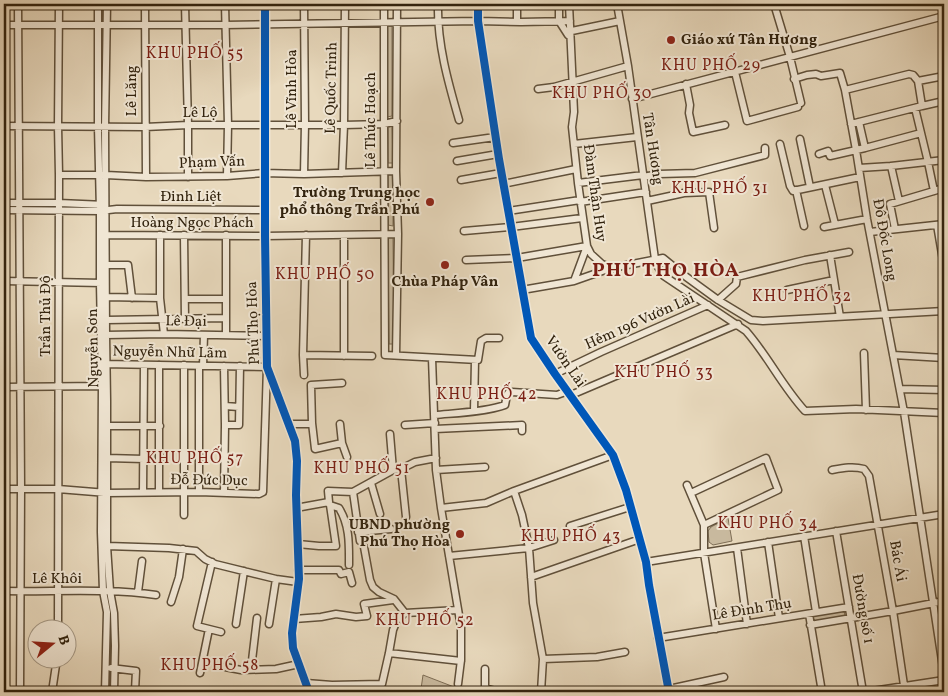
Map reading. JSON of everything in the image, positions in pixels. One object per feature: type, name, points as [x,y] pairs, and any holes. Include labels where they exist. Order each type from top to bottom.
[{"type":"street","points":[[18,4],[21,489],[20,692]]},
{"type":"street","name":"Trần Thủ Độ","points":[[58,4],[58,618]]},
{"type":"street","name":"Nguyễn Sơn","points":[[98,4],[98,127],[103,175]]},
{"type":"street","name":"Nguyễn Sơn","points":[[107,4],[103,175],[103,283],[108,458],[104,492],[107,546],[106,591],[114,613],[114,692]]},
{"type":"street","name":"Lê Lăng","points":[[144,4],[146,177]]},
{"type":"street","points":[[185,4],[188,177]]},
{"type":"street","points":[[225,4],[228,125],[227,176]]},
{"type":"street","name":"Phú Thọ Hòa","points":[[265,4],[264,173],[267,367],[295,441],[297,460],[298,582],[292,633],[293,648],[309,692]]},
{"type":"street","name":"Lê Vĩnh Hòa","points":[[304,4],[304,174]]},
{"type":"street","name":"Lê Quốc Trinh","points":[[342,173],[345,4]]},
{"type":"street","name":"Lê Thúc Hoạch","points":[[384,4],[385,235],[391,355]]},
{"type":"street","name":"Lê Thúc Hoạch","points":[[391,355],[398,234],[396,4]]},
{"type":"street","points":[[438,4],[438,22],[448,80],[459,120]]},
{"type":"street","name":"Vườn Lài","points":[[478,4],[478,21],[501,173],[531,338],[613,455],[646,562],[658,638],[669,691]]},
{"type":"street","points":[[517,4],[517,22]]},
{"type":"street","points":[[560,4],[560,21]]},
{"type":"street","name":"Đàm Thận Huy","points":[[569,4],[574,112],[572,127],[582,218],[587,246],[602,264],[612,268]]},
{"type":"street","name":"Tân Hương","points":[[617,4],[628,66],[656,259]]},
{"type":"street","points":[[735,72],[748,121],[799,105],[790,57],[774,4]]},
{"type":"street","points":[[632,99],[944,16]]},
{"type":"street","points":[[569,32],[620,20]]},
{"type":"street","name":"Đàm Thận Huy","points":[[560,21],[569,32]]},
{"type":"street","points":[[4,26],[570,21]]},
{"type":"street","points":[[538,89],[554,87],[628,66]]},
{"type":"street","name":"Đô Đốc Long","points":[[794,79],[807,75],[816,74],[821,76],[840,73],[845,90],[904,412],[934,603],[942,640],[944,674]]},
{"type":"street","points":[[845,90],[909,74],[918,81],[922,106]]},
{"type":"street","points":[[918,81],[944,76]]},
{"type":"street","points":[[686,84],[692,132],[726,125]]},
{"type":"street","points":[[851,124],[944,101]]},
{"type":"street","points":[[915,108],[934,191]]},
{"type":"street","name":"Lê Lộ","points":[[4,126],[344,125],[397,122]]},
{"type":"street","points":[[859,122],[865,148]]},
{"type":"street","points":[[818,154],[828,151],[830,156],[921,133]]},
{"type":"street","points":[[574,144],[637,136]]},
{"type":"street","points":[[453,143],[496,137]]},
{"type":"street","points":[[800,139],[810,187]]},
{"type":"street","points":[[780,144],[790,186],[793,191],[860,177]]},
{"type":"street","points":[[578,183],[659,174],[695,173],[766,155],[764,148]]},
{"type":"street","points":[[457,161],[498,154]]},
{"type":"street","points":[[859,168],[944,160]]},
{"type":"street","points":[[891,166],[899,201]]},
{"type":"street","points":[[503,184],[576,169]]},
{"type":"street","name":"Phạm Vấn","points":[[59,175],[188,177],[264,173],[304,174],[396,171]]},
{"type":"street","points":[[461,180],[501,173]]},
{"type":"street","points":[[825,184],[835,224]]},
{"type":"street","points":[[895,229],[890,204],[944,188]]},
{"type":"street","points":[[796,190],[804,226]]},
{"type":"street","points":[[508,211],[646,192]]},
{"type":"street","points":[[647,201],[687,193],[709,192],[714,228]]},
{"type":"street","name":"Đinh Liệt","points":[[4,203],[117,209],[265,210]]},
{"type":"street","name":"Đinh Liệt","points":[[4,210],[59,207]]},
{"type":"street","name":"Nguyễn Sơn","points":[[103,208],[106,235],[106,265],[103,283],[107,320],[102,386],[107,612],[105,692]]},
{"type":"street","points":[[464,231],[582,218]]},
{"type":"street","points":[[824,227],[867,218]]},
{"type":"street","points":[[870,232],[941,225],[944,266]]},
{"type":"street","name":"Hoàng Ngọc Phách","points":[[106,235],[265,236],[398,234]]},
{"type":"street","points":[[160,235],[160,298],[164,334]]},
{"type":"street","points":[[184,235],[185,319]]},
{"type":"street","points":[[304,375],[306,235]]},
{"type":"street","points":[[344,235],[344,356]]},
{"type":"street","points":[[226,236],[226,335]]},
{"type":"street","points":[[466,260],[516,258],[587,246],[574,281]]},
{"type":"street","points":[[718,300],[736,284],[737,277],[805,260],[849,252]]},
{"type":"street","points":[[830,255],[840,317]]},
{"type":"street","points":[[522,290],[574,281],[612,268],[663,258],[718,300],[751,320],[764,321],[944,311]]},
{"type":"street","points":[[656,259],[658,267],[664,276],[738,324],[755,340],[793,398],[805,411],[866,410],[944,413]]},
{"type":"street","points":[[106,265],[128,265],[132,298]]},
{"type":"street","points":[[787,290],[834,280]]},
{"type":"street","points":[[4,281],[103,283]]},
{"type":"street","points":[[106,298],[160,298]]},
{"type":"street","points":[[185,299],[226,299]]},
{"type":"street","name":"Hẻm 196 Vườn Lài","points":[[555,374],[708,305]]},
{"type":"street","points":[[107,320],[226,318]]},
{"type":"street","points":[[746,331],[751,320]]},
{"type":"street","points":[[434,415],[474,411],[505,405],[509,392],[557,395],[569,393],[738,324]]},
{"type":"street","name":"Lê Đại","points":[[106,335],[267,336]]},
{"type":"street","points":[[199,492],[201,366],[204,335]]},
{"type":"street","points":[[391,355],[478,360],[481,341],[486,338],[498,338]]},
{"type":"street","points":[[864,353],[866,410]]},
{"type":"street","points":[[893,354],[944,358]]},
{"type":"street","points":[[303,355],[372,356]]},
{"type":"street","points":[[432,358],[436,470],[461,627],[461,661],[458,684]]},
{"type":"street","points":[[474,411],[475,360]]},
{"type":"street","name":"Nguyễn Nhữ Lãm","points":[[104,364],[267,367]]},
{"type":"street","points":[[144,365],[144,492]]},
{"type":"street","points":[[159,365],[159,492]]},
{"type":"street","points":[[184,365],[184,515]]},
{"type":"street","points":[[224,366],[224,493]]},
{"type":"street","points":[[225,424],[239,424],[240,366]]},
{"type":"street","name":"Đỗ Đức Dục","points":[[4,490],[58,489],[104,492],[262,494],[264,491],[267,367]]},
{"type":"street","points":[[342,383],[311,385],[315,448],[342,443]]},
{"type":"street","points":[[4,387],[102,386]]},
{"type":"street","points":[[900,389],[944,390]]},
{"type":"street","points":[[225,406],[240,407]]},
{"type":"street","points":[[289,424],[312,424]]},
{"type":"street","points":[[340,424],[342,443],[347,457]]},
{"type":"street","points":[[405,425],[522,425],[522,431]]},
{"type":"street","points":[[107,426],[160,426]]},
{"type":"street","points":[[390,434],[393,470]]},
{"type":"street","points":[[441,508],[486,503],[613,455]]},
{"type":"street","points":[[108,458],[144,459]]},
{"type":"street","points":[[298,544],[336,546],[328,491],[353,492],[393,470],[401,470],[415,462],[436,458]]},
{"type":"street","points":[[691,493],[766,458],[778,490],[704,525]]},
{"type":"street","points":[[436,470],[485,466]]},
{"type":"street","name":"Bác Ái","points":[[832,470],[852,467],[864,469],[871,481],[905,689]]},
{"type":"street","points":[[401,470],[406,517]]},
{"type":"street","points":[[370,483],[380,514]]},
{"type":"street","points":[[687,485],[704,525],[704,554],[716,628]]},
{"type":"street","points":[[514,491],[522,515],[529,548],[533,603],[543,659],[541,692]]},
{"type":"street","points":[[353,492],[358,532],[373,587],[394,600],[405,613]]},
{"type":"street","points":[[296,508],[329,504],[339,508],[347,525],[349,565]]},
{"type":"street","points":[[570,526],[630,507]]},
{"type":"street","points":[[646,562],[944,514]]},
{"type":"street","points":[[358,532],[391,529]]},
{"type":"street","name":"Đường số 1","points":[[836,531],[865,692]]},
{"type":"street","points":[[804,536],[816,612]]},
{"type":"street","points":[[449,556],[529,548],[554,540]]},
{"type":"street","points":[[531,577],[640,540]]},
{"type":"street","points":[[768,542],[779,618]]},
{"type":"street","points":[[107,546],[196,551],[205,559],[244,572],[298,582]]},
{"type":"street","points":[[737,548],[747,624]]},
{"type":"street","points":[[171,602],[179,577],[183,550]]},
{"type":"street","points":[[138,592],[142,561]]},
{"type":"street","points":[[212,562],[197,626],[221,632]]},
{"type":"street","points":[[298,570],[339,570],[341,574],[349,572],[352,584]]},
{"type":"street","points":[[236,624],[244,572]]},
{"type":"street","points":[[269,624],[276,579]]},
{"type":"street","name":"Lê Khôi","points":[[4,591],[106,591],[138,592],[156,595]]},
{"type":"street","points":[[294,619],[336,614],[356,617],[367,616],[364,604],[394,600]]},
{"type":"street","points":[[810,625],[944,601]]},
{"type":"street","name":"Lê Đình Thụ","points":[[658,638],[849,607]]},
{"type":"street","points":[[306,683],[332,685],[382,684],[393,630],[397,620],[405,613],[458,610]]},
{"type":"street","points":[[809,614],[822,692]]},
{"type":"street","points":[[251,669],[257,618]]},
{"type":"street","points":[[200,673],[209,629]]},
{"type":"street","points":[[543,659],[597,657],[625,652]]},
{"type":"street","points":[[389,653],[461,661]]},
{"type":"street","points":[[225,667],[241,670],[276,669],[299,664]]},
{"type":"street","points":[[52,692],[56,668]]},
{"type":"street","points":[[106,668],[136,671],[136,692]]},
{"type":"street","points":[[485,669],[485,688],[499,692]]},
{"type":"street","points":[[669,691],[724,677]]},
{"type":"street","points":[[865,692],[905,689],[944,680]]},
{"type":"shaded area","points":[[392,25],[392,116],[387,117],[387,26]]},
{"type":"shaded area","points":[[388,125],[392,125],[393,163],[388,163]]},
{"type":"shaded area","points":[[388,173],[393,173],[393,226],[388,225]]},
{"type":"shaded area","points":[[388,237],[393,237],[394,344],[389,344]]},
{"type":"shaded area","points":[[728,518],[732,541],[713,545],[709,542],[708,531],[711,527]]},
{"type":"shaded area","points":[[844,610],[845,616],[814,621],[813,615]]},
{"type":"shaded area","points":[[423,675],[467,692],[416,692],[416,690],[421,689]]},
{"type":"cycle path","points":[[265,4],[267,367],[295,441],[299,579],[292,633],[293,648],[309,692]]},
{"type":"cycle path","points":[[478,4],[478,21],[499,159],[531,338],[613,455],[626,490],[646,562],[669,692]]},
{"type":"place","name":"Giáo xứ Tân Hương","points":[[671,40]]},
{"type":"place","name":"Trường Trung học phổ thông Trần Phú","points":[[430,202]]},
{"type":"place","name":"Chùa Pháp Vân","points":[[445,265]]},
{"type":"place","name":"UBND phường Phú Thọ Hòa","points":[[460,534]]},
{"type":"district","name":"KHU PHỐ 55","points":[[195,54]]},
{"type":"district","name":"KHU PHỐ 29","points":[[711,66]]},
{"type":"district","name":"KHU PHỐ 30","points":[[602,94]]},
{"type":"district","name":"KHU PHỐ 31","points":[[720,189]]},
{"type":"district","name":"PHÚ THỌ HÒA","points":[[666,271]]},
{"type":"district","name":"KHU PHỐ 50","points":[[325,275]]},
{"type":"district","name":"KHU PHỐ 32","points":[[802,297]]},
{"type":"district","name":"KHU PHỐ 33","points":[[664,373]]},
{"type":"district","name":"KHU PHỐ 42","points":[[487,395]]},
{"type":"district","name":"KHU PHỐ 57","points":[[195,459]]},
{"type":"district","name":"KHU PHỐ 51","points":[[362,469]]},
{"type":"district","name":"KHU PHỐ 34","points":[[768,524]]},
{"type":"district","name":"KHU PHỐ 43","points":[[571,537]]},
{"type":"district","name":"KHU PHỐ 52","points":[[425,621]]},
{"type":"district","name":"KHU PHỐ 58","points":[[210,666]]}]
